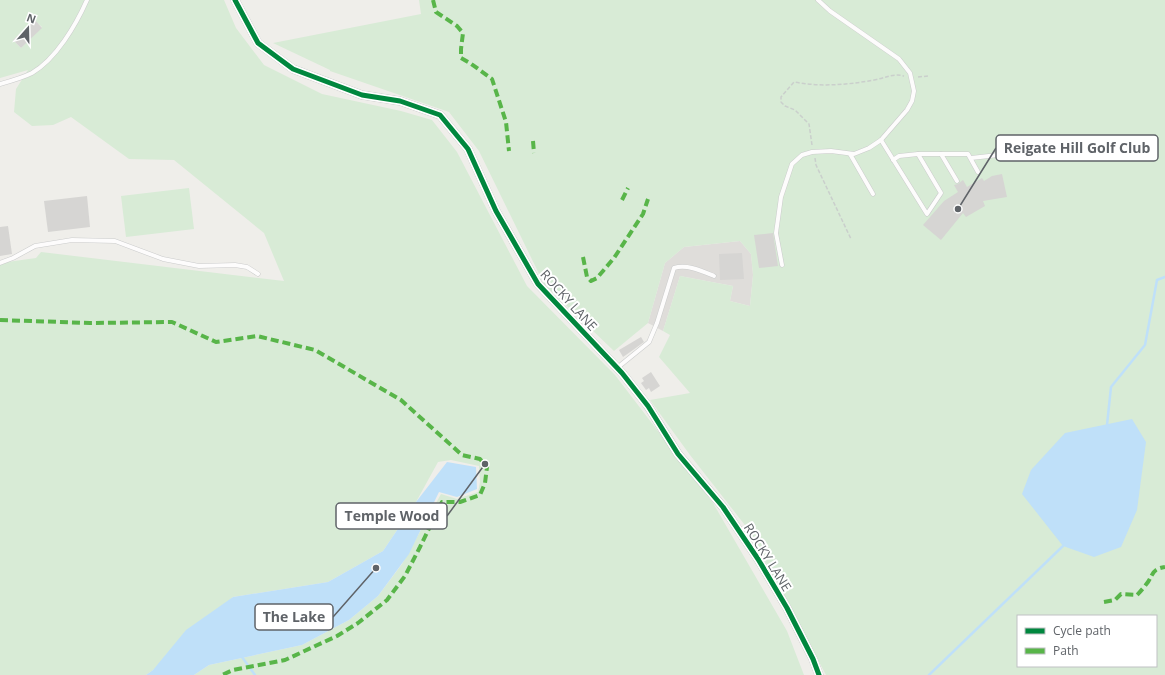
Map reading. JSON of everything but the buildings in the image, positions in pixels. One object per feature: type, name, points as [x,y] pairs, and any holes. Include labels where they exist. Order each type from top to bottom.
[{"type":"street","name":"ROCKY LANE","points":[[236,0],[258,43],[293,69],[362,95],[400,101],[440,115],[468,149],[496,211],[538,284],[617,368],[648,406],[678,454],[723,507],[758,559],[787,608],[814,659],[818,675]]},
{"type":"lane","points":[[0,84],[11,82],[33,72],[45,63],[56,51],[87,0]]},
{"type":"lane","points":[[782,265],[776,233],[781,197],[792,164],[802,155],[813,152],[832,151],[854,154],[869,148],[881,140],[907,110],[912,101],[914,91],[910,72],[899,59],[830,11],[818,0]]},
{"type":"lane","points":[[881,140],[926,214],[941,193],[918,154]]},
{"type":"lane","points":[[850,154],[872,194]]},
{"type":"lane","points":[[893,160],[899,156],[918,154],[968,154],[978,172]]},
{"type":"lane","points":[[941,154],[957,181]]},
{"type":"lane","points":[[971,158],[998,155]]},
{"type":"lane","points":[[0,263],[35,246],[72,240],[115,241],[163,258],[199,266],[235,265],[247,267],[258,274]]},
{"type":"lane","points":[[617,368],[649,342],[657,323],[674,268],[680,266],[686,267],[714,276]]},
{"type":"path","points":[[851,239],[816,165],[809,124],[795,110],[785,106],[781,102],[781,97],[794,82],[827,86],[874,80],[897,74],[912,78],[928,76]]},
{"type":"path","points":[[998,155],[1153,160]]},
{"type":"shaded area","points":[[740,241],[751,254],[753,275],[750,306],[730,301],[733,286],[680,276],[663,331],[648,323],[665,263],[684,247]]},
{"type":"green space","points":[[0,0],[224,0],[236,28],[264,65],[322,94],[401,111],[432,120],[457,152],[527,286],[615,375],[713,503],[787,631],[804,675],[194,675],[209,665],[302,645],[349,620],[378,596],[402,564],[441,494],[457,499],[478,492],[480,482],[479,466],[451,460],[438,462],[416,502],[383,551],[328,582],[233,597],[146,675],[0,675],[0,263],[36,258],[41,252],[284,281],[264,233],[174,160],[129,159],[71,117],[53,125],[32,126],[14,112],[16,89],[28,70],[0,78]],"holes":[[[34,20],[42,27],[21,48],[13,40]]]},
{"type":"green space","points":[[419,0],[1165,0],[1165,675],[826,675],[748,529],[690,455],[650,400],[690,393],[659,357],[670,335],[663,331],[680,276],[733,286],[730,301],[750,306],[753,275],[751,254],[740,241],[684,247],[665,263],[648,323],[614,351],[544,284],[479,151],[449,112],[330,71],[273,43],[421,14]]},
{"type":"green space","points":[[189,188],[194,229],[126,237],[121,196]]},
{"type":"water","points":[[1132,419],[1146,442],[1137,510],[1121,547],[1094,557],[1063,546],[1022,494],[1031,470],[1065,433]]},
{"type":"water","points":[[447,462],[476,467],[477,489],[457,497],[439,492],[409,554],[378,596],[349,620],[302,645],[209,665],[194,675],[146,675],[153,670],[186,630],[233,597],[328,582],[383,551],[416,502]]},
{"type":"waterway","points":[[1107,425],[1111,387],[1145,345],[1157,280],[1165,277]]},
{"type":"waterway","points":[[929,675],[1063,546]]},
{"type":"waterway","points":[[242,657],[255,675]]},
{"type":"marked path","points":[[433,0],[436,12],[457,26],[463,33],[461,58],[492,79],[506,122],[509,151]]},
{"type":"marked path","points":[[533,141],[534,153]]},
{"type":"marked path","points":[[622,200],[628,188]]},
{"type":"marked path","points":[[583,257],[587,277],[591,281],[597,278],[614,258],[643,214],[648,199]]},
{"type":"marked path","points":[[0,320],[90,323],[172,322],[216,342],[257,336],[315,350],[401,400],[462,455],[480,459],[487,467],[485,483],[480,495],[460,502],[442,502],[405,576],[387,600],[358,623],[337,636],[285,660],[233,670],[222,675]]},
{"type":"marked path","points":[[1104,602],[1115,600],[1121,594],[1137,595],[1154,572],[1165,567]]},
{"type":"cycle path","points":[[235,0],[258,43],[293,69],[362,95],[400,101],[440,115],[468,149],[496,211],[538,284],[622,373],[648,406],[678,454],[723,507],[758,559],[787,608],[813,659],[819,675]]},
{"type":"place","name":"Reigate Hill Golf Club","points":[[958,209]]},
{"type":"place","name":"Temple Wood","points":[[485,464]]},
{"type":"place","name":"The Lake","points":[[376,568]]}]
